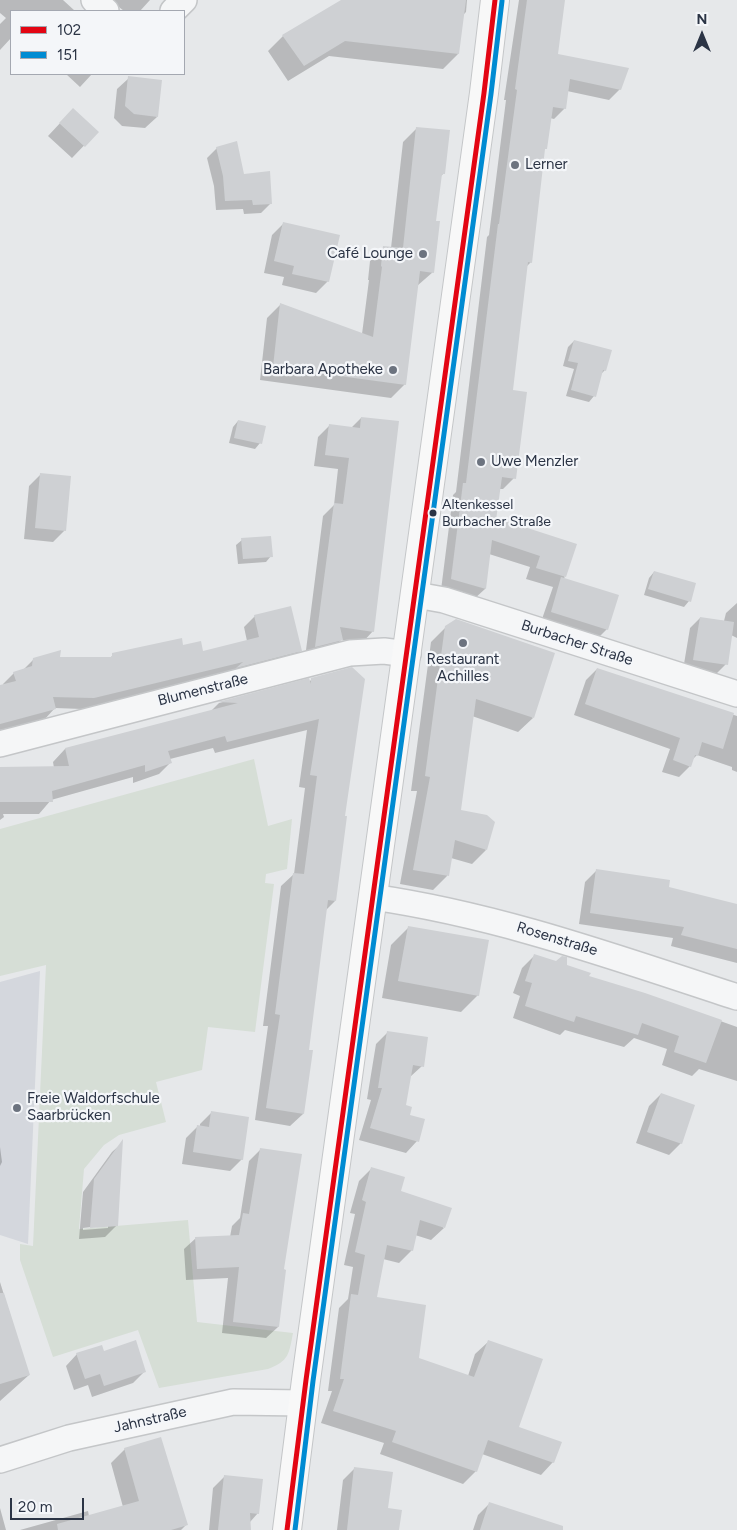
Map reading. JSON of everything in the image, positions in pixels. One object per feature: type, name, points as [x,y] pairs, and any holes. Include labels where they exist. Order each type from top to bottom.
[{"type":"street","points":[[94,0],[105,10]]},
{"type":"street","points":[[174,10],[184,0]]},
{"type":"street","points":[[287,1530],[372,897],[408,654],[495,0]]},
{"type":"street","name":"Burbacher Straße","points":[[416,595],[444,600],[737,694]]},
{"type":"street","name":"Blumenstraße","points":[[0,744],[350,653],[384,651],[408,654]]},
{"type":"street","name":"Rosenstraße","points":[[372,897],[438,907],[508,924],[737,997]]},
{"type":"street","name":"Jahnstraße","points":[[0,1460],[69,1438],[233,1402],[303,1403]]},
{"type":"shaded area","points":[[254,759],[268,826],[292,819],[287,869],[266,874],[265,883],[274,884],[255,1032],[208,1027],[202,1070],[156,1082],[166,1122],[119,1135],[104,1145],[84,1169],[79,1229],[188,1220],[197,1322],[293,1333],[287,1356],[280,1363],[268,1369],[159,1388],[138,1330],[53,1357],[20,1260],[20,1244],[33,1246],[46,965],[0,976],[0,829]]},
{"type":"shaded area","name":"Freie Waldorfschule Saarbrücken","points":[[40,971],[28,1244],[0,1235],[0,982]]},
{"type":"building","points":[[341,0],[466,0],[459,54],[345,41],[304,66],[282,35]]},
{"type":"building","points":[[527,0],[565,0],[558,54],[629,68],[621,90],[570,79],[566,109],[553,107],[547,149],[545,149],[532,263],[528,262],[513,390],[527,392],[516,479],[502,477],[496,520],[509,522],[577,544],[566,577],[536,568],[540,556],[492,540],[486,589],[451,579],[463,483],[466,483]]},
{"type":"building","points":[[128,76],[162,80],[158,117],[134,114],[125,106]]},
{"type":"building","points":[[73,108],[99,132],[85,147],[59,123]]},
{"type":"building","points":[[416,127],[450,130],[445,174],[442,174],[436,221],[440,221],[434,273],[420,271],[406,385],[273,367],[280,303],[373,337],[383,246],[403,248]]},
{"type":"building","points":[[237,141],[244,174],[270,171],[272,204],[253,205],[252,200],[225,201],[223,176],[216,147]]},
{"type":"building","points":[[283,222],[340,235],[329,282],[292,274],[294,266],[274,261]]},
{"type":"building","points":[[574,340],[612,350],[606,371],[603,370],[596,397],[571,390],[578,363],[568,361]]},
{"type":"building","points":[[361,417],[399,421],[374,632],[340,627],[343,640],[315,647],[334,503],[343,504],[349,458],[325,455],[329,424],[360,428]]},
{"type":"building","points":[[238,420],[266,426],[262,444],[234,438]]},
{"type":"building","points":[[40,473],[71,476],[66,531],[35,528]]},
{"type":"building","points":[[271,536],[273,557],[243,559],[241,538]]},
{"type":"building","points":[[654,571],[696,583],[691,602],[648,589]]},
{"type":"building","points":[[561,577],[619,595],[608,630],[551,612]]},
{"type":"building","points":[[291,606],[302,651],[236,668],[243,662],[94,698],[53,697],[56,709],[0,724],[0,685],[16,681],[13,672],[32,666],[33,658],[61,650],[60,657],[112,657],[112,653],[182,638],[183,645],[201,641],[203,651],[259,637],[254,615]]},
{"type":"building","points":[[700,617],[734,622],[728,665],[693,660]]},
{"type":"building","points":[[456,619],[555,653],[534,718],[476,699],[461,810],[487,815],[495,822],[487,850],[455,840],[449,876],[413,870],[430,777],[425,776],[445,626]]},
{"type":"building","points":[[352,667],[365,679],[345,816],[347,816],[336,901],[328,900],[309,1050],[313,1050],[304,1114],[266,1108],[280,1015],[275,1014],[293,873],[304,874],[317,776],[310,775],[319,719],[227,742],[225,736],[168,751],[172,763],[145,772],[145,765],[52,791],[53,802],[0,802],[0,767],[69,766],[65,748],[238,703],[218,702],[309,678],[311,684],[311,678]]},
{"type":"building","points":[[597,668],[734,713],[723,749],[702,742],[698,756],[695,755],[691,767],[673,760],[680,738],[585,704]]},
{"type":"building","points":[[596,869],[670,880],[669,887],[737,904],[737,949],[681,935],[684,927],[590,913]]},
{"type":"building","points":[[408,926],[489,940],[479,996],[398,981]]},
{"type":"building","points":[[534,954],[556,961],[562,956],[567,957],[567,965],[591,973],[589,976],[722,1020],[706,1063],[674,1052],[679,1036],[642,1023],[638,1035],[576,1016],[574,1022],[525,1006],[532,983],[525,981]]},
{"type":"building","points":[[387,1031],[428,1037],[424,1067],[413,1065],[406,1105],[412,1107],[410,1115],[425,1119],[419,1142],[370,1128],[382,1088],[378,1088]]},
{"type":"building","points":[[661,1093],[695,1105],[682,1144],[647,1132]]},
{"type":"building","points":[[211,1111],[249,1117],[243,1160],[193,1152],[197,1125],[209,1127]]},
{"type":"building","points":[[123,1139],[118,1226],[90,1228],[94,1179]]},
{"type":"building","points":[[260,1148],[302,1154],[284,1269],[286,1270],[279,1327],[233,1322],[239,1267],[197,1269],[195,1237],[239,1235],[243,1213],[249,1214]]},
{"type":"building","points":[[371,1167],[405,1177],[401,1191],[452,1208],[445,1228],[420,1220],[413,1251],[387,1245],[377,1297],[426,1305],[419,1358],[474,1377],[488,1340],[543,1359],[519,1427],[562,1442],[554,1463],[488,1440],[477,1472],[392,1442],[396,1431],[333,1411],[344,1379],[340,1379],[351,1294],[358,1295],[365,1255],[355,1252],[366,1202],[362,1200]]},
{"type":"building","points":[[0,1293],[4,1293],[30,1375],[0,1384]]},
{"type":"building","points":[[136,1340],[146,1372],[104,1386],[100,1374],[85,1379],[76,1353],[102,1345],[104,1351]]},
{"type":"building","points":[[161,1437],[188,1525],[171,1530],[58,1530],[57,1524],[139,1501],[124,1448]]},
{"type":"building","points":[[354,1467],[393,1472],[388,1508],[402,1510],[399,1530],[347,1530]]},
{"type":"building","points":[[224,1475],[263,1479],[259,1514],[250,1513],[251,1530],[218,1530]]},
{"type":"building","points":[[489,1502],[563,1526],[563,1530],[480,1530]]},
{"type":"transit line","name":"102","points":[[287,1530],[306,1380],[484,93],[495,0]]},
{"type":"transit line","name":"151","points":[[295,1530],[313,1381],[491,94],[502,1]]},
{"type":"place","name":"Lerner","points":[[515,165]]},
{"type":"place","name":"Café Lounge","points":[[423,254]]},
{"type":"place","name":"Barbara Apotheke","points":[[393,370]]},
{"type":"place","name":"Uwe Menzler","points":[[481,462]]},
{"type":"place","name":"Altenkessel Burbacher Straße","points":[[433,513]]},
{"type":"place","name":"Restaurant Achilles","points":[[463,643]]},
{"type":"place","name":"Freie Waldorfschule Saarbrücken","points":[[17,1108]]}]
